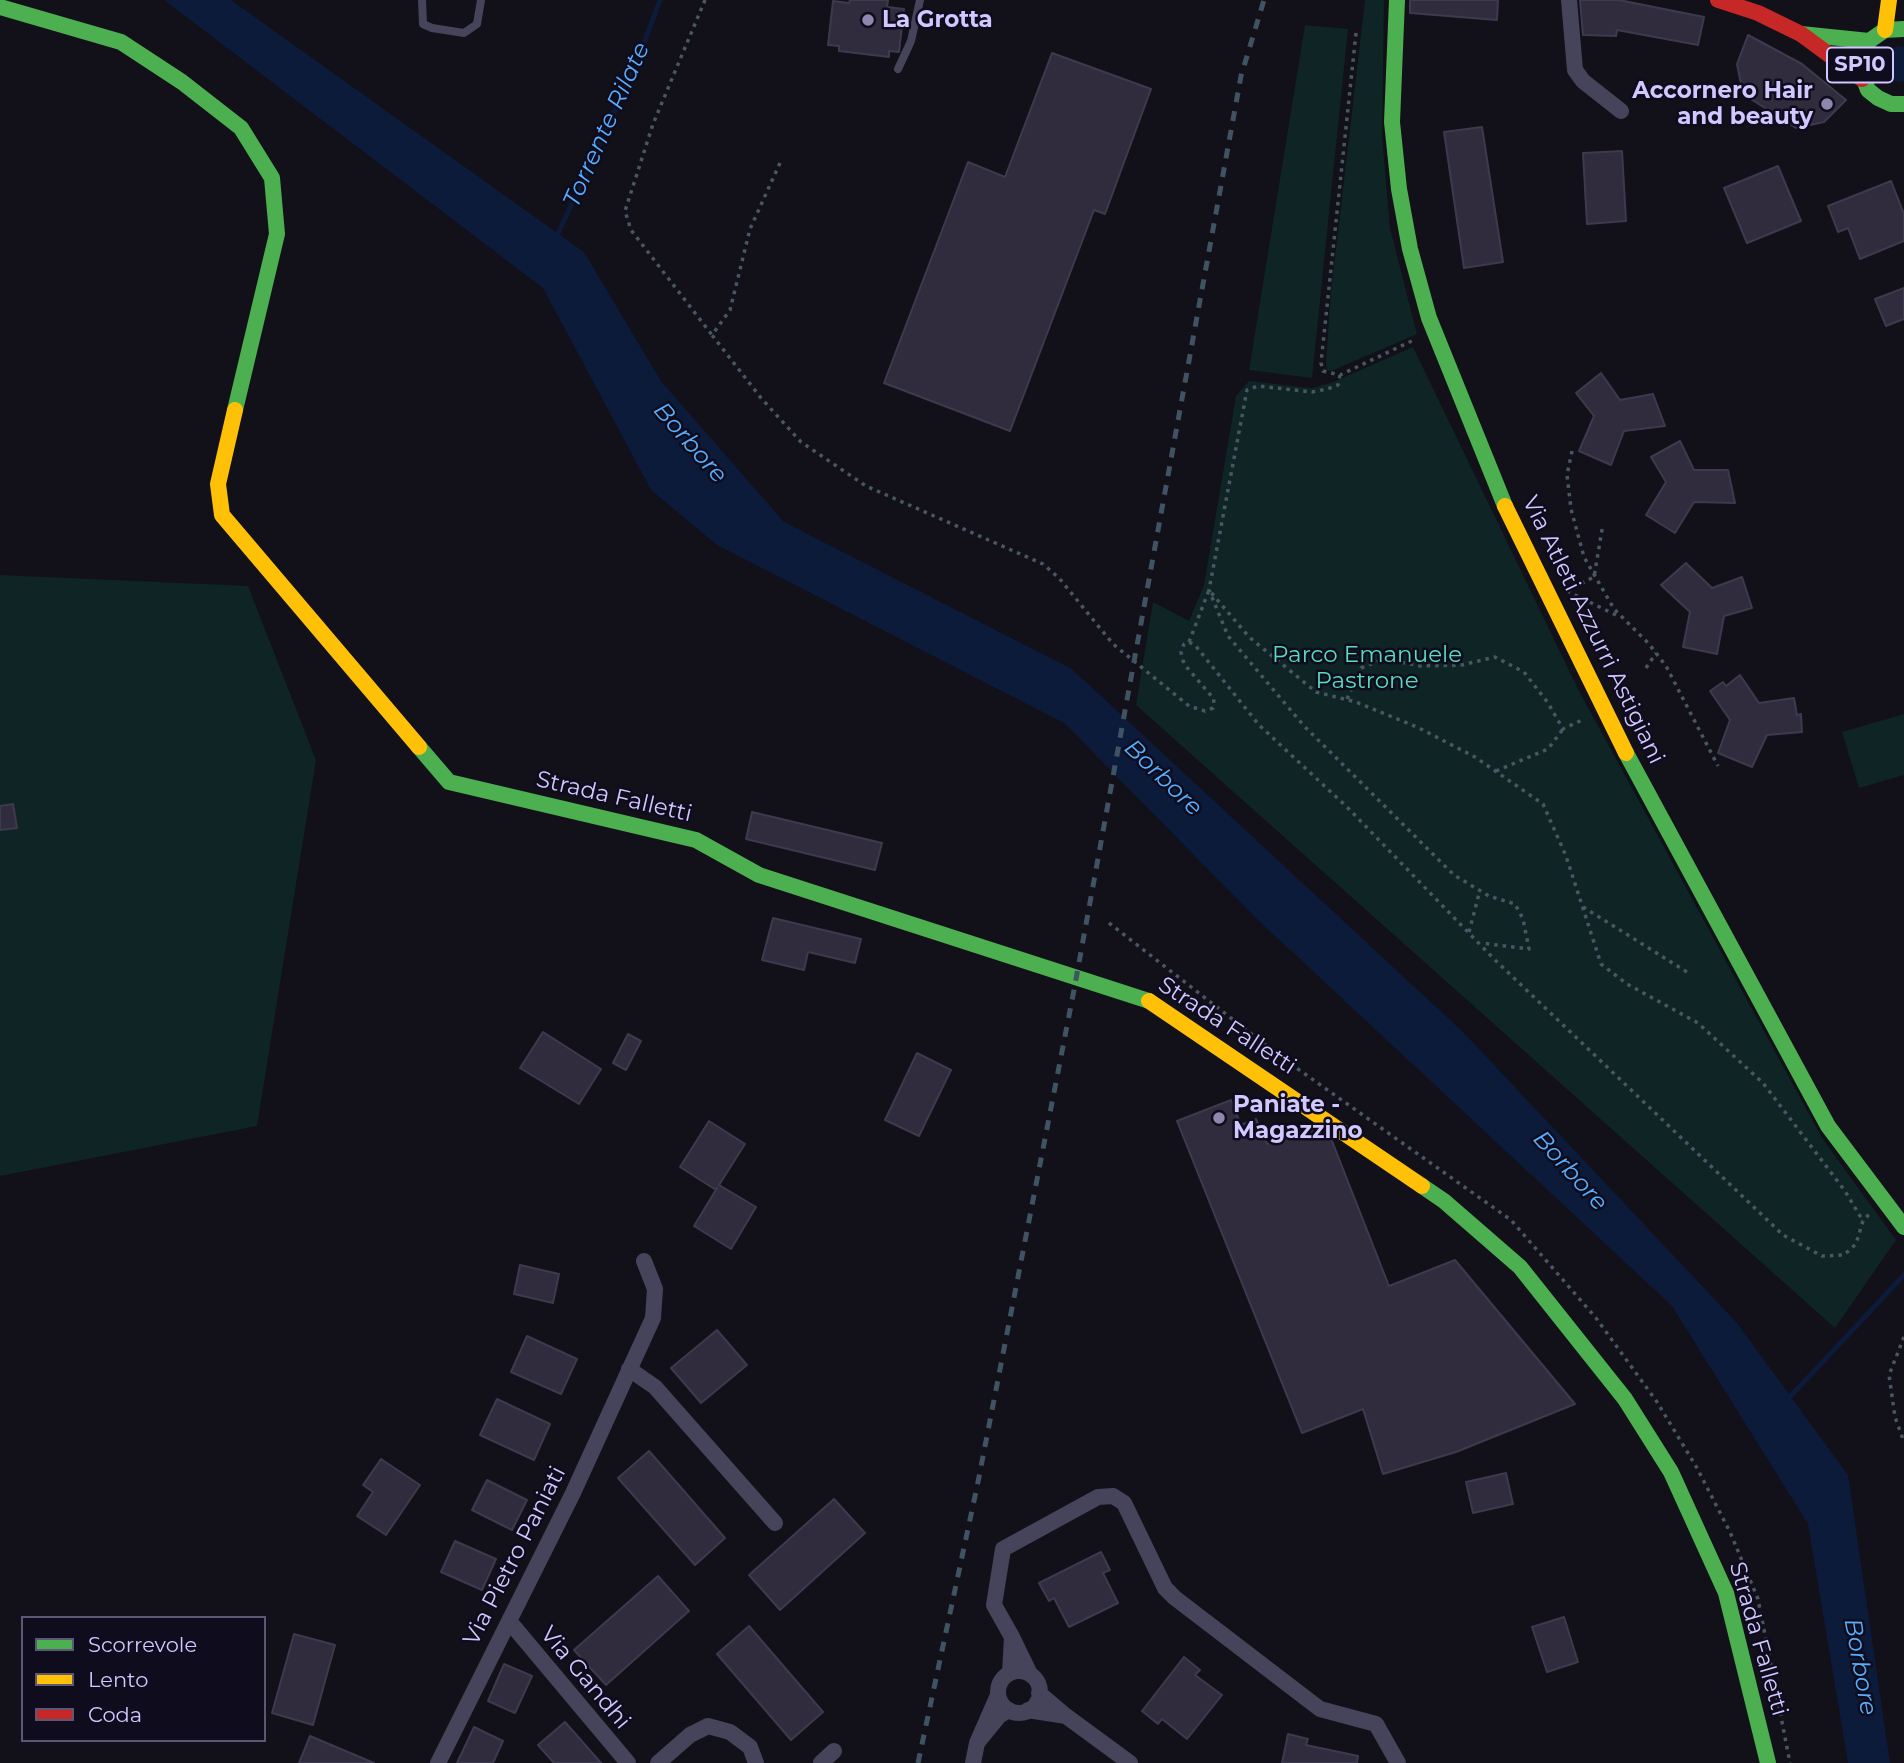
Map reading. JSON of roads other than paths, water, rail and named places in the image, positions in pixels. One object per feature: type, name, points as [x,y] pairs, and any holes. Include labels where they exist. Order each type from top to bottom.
[{"type":"street","name":"Via Atleti Azzurri Astigiani","points":[[1397,0],[1392,122],[1409,249],[1434,331],[1506,508],[1602,709],[1828,1126],[1904,1227]]},
{"type":"street","points":[[1569,0],[1575,70],[1583,81],[1621,111]]},
{"type":"street","points":[[1718,0],[1758,13],[1801,34]]},
{"type":"street","points":[[1885,30],[1889,0]]},
{"type":"street","points":[[1900,0],[1904,8]]},
{"type":"street","name":"Strada Falletti","points":[[0,7],[121,42],[182,82],[241,128],[272,178],[277,234],[218,484],[222,515],[449,782],[696,840],[759,875],[1143,997],[1444,1201],[1520,1267],[1625,1399],[1671,1472],[1726,1593],[1768,1763]]},
{"type":"street","name":"SP10","points":[[1862,79],[1861,59],[1869,41],[1885,30],[1904,29]]},
{"type":"street","name":"SP10","points":[[1801,34],[1869,41]]},
{"type":"street","name":"SP10","points":[[1801,34],[1862,79],[1878,98],[1898,104]]},
{"type":"street","points":[[1898,104],[1904,119]]},
{"type":"street","name":"Via Pietro Paniati","points":[[438,1763],[573,1493],[653,1318],[655,1289],[644,1261]]},
{"type":"street","points":[[629,1369],[655,1387],[775,1524]]},
{"type":"street","points":[[1028,1710],[1034,1706],[1039,1693],[1038,1685],[994,1605],[1003,1549],[1098,1497],[1113,1496],[1124,1503],[1165,1588],[1175,1598],[1320,1709],[1376,1724],[1398,1763]]},
{"type":"street","name":"Via Gandhi","points":[[509,1621],[628,1763]]},
{"type":"street","points":[[1010,1673],[1012,1637]]},
{"type":"street","points":[[973,1763],[976,1743],[998,1695],[1000,1681],[1016,1671],[1030,1674]]},
{"type":"street","points":[[1039,1693],[1130,1763]]},
{"type":"street","points":[[998,1695],[1009,1710]]},
{"type":"street","points":[[976,1743],[999,1716],[1009,1710],[1066,1716]]},
{"type":"street","points":[[659,1763],[690,1735],[708,1726],[730,1732],[750,1747],[756,1763]]},
{"type":"street","points":[[821,1763],[834,1751]]},
{"type":"lane","points":[[422,0],[423,24],[464,33],[477,24],[481,0]]},
{"type":"lane","points":[[898,69],[911,41],[920,0]]},
{"type":"water","name":"Borbore","points":[[164,0],[231,0],[584,252],[661,381],[784,522],[1072,669],[1463,1032],[1737,1323],[1848,1475],[1890,1763],[1848,1763],[1808,1524],[1672,1306],[1258,920],[1064,723],[717,545],[651,490],[543,288]]},
{"type":"water","points":[[1897,46],[1904,47],[1904,81],[1900,82],[1888,79],[1881,69],[1882,57]]},
{"type":"waterway","name":"Torrente Rilate","points":[[556,238],[636,65],[660,0]]},
{"type":"waterway","points":[[1786,1401],[1904,1275]]},
{"type":"railway","points":[[918,1763],[978,1482],[1074,990],[1241,76],[1264,0]]},
{"type":"place","name":"La Grotta","points":[[868,20]]},
{"type":"place","name":"Accornero Hair and beauty","points":[[1827,104]]},
{"type":"place","name":"Paniate - Magazzino","points":[[1219,1118]]},
{"type":"park label","name":"Parco Emanuele Pastrone","points":[[1367,668]]}]
